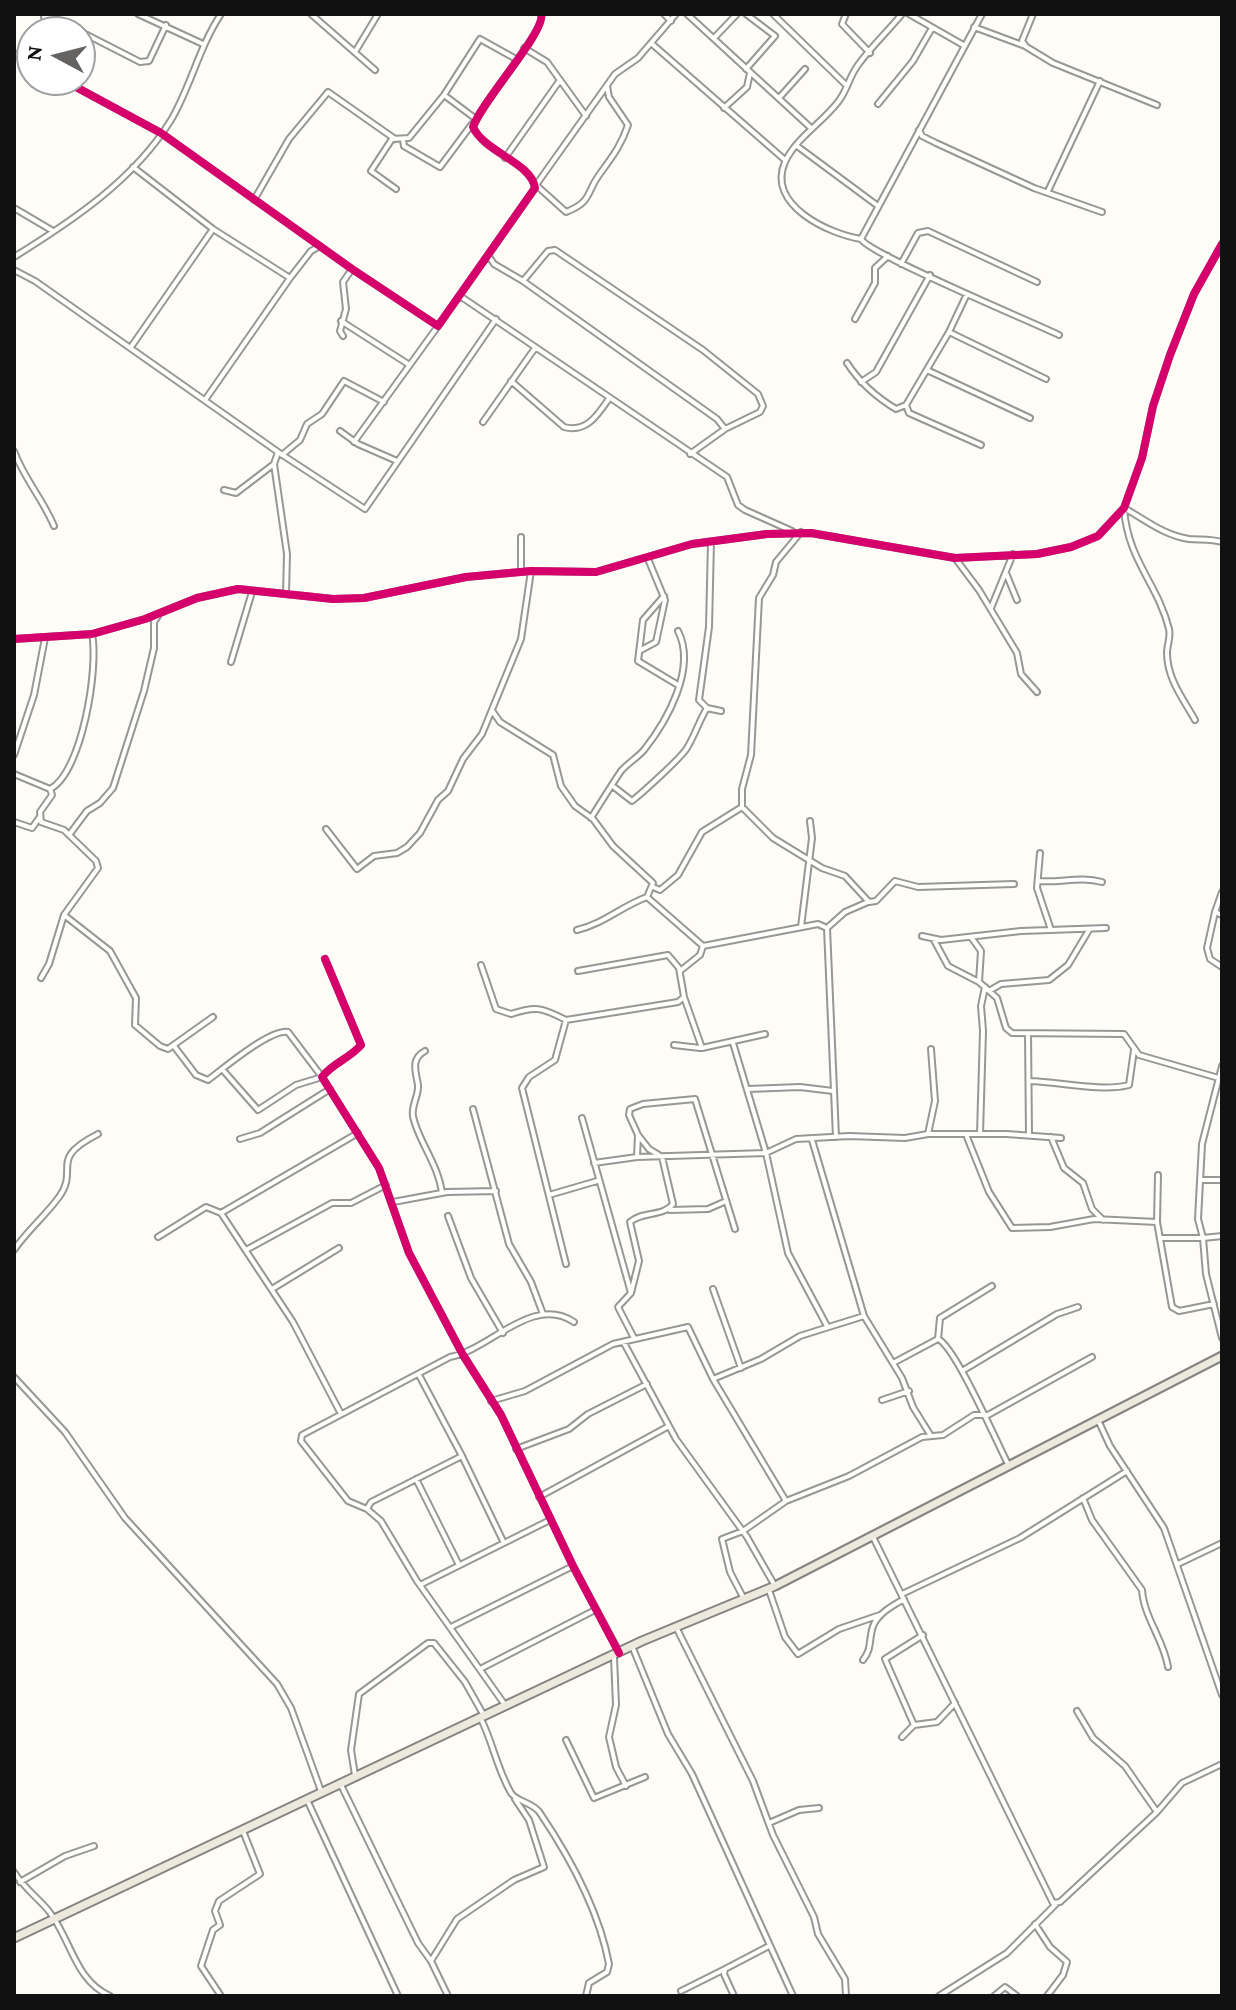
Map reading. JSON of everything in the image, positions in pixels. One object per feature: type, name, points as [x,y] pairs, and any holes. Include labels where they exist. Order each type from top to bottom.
[{"type":"main road","points":[[14,1938],[308,1802],[632,1646],[772,1587],[1009,1467],[1097,1418],[1221,1358]]},
{"type":"street","points":[[138,14],[203,44]]},
{"type":"street","points":[[14,257],[53,231],[133,167],[161,133],[189,86],[203,44],[221,14]]},
{"type":"street","points":[[311,14],[375,70]]},
{"type":"street","points":[[355,52],[378,14]]},
{"type":"street","points":[[403,140],[404,146],[440,167],[543,23],[541,14]]},
{"type":"street","points":[[664,14],[671,21]]},
{"type":"street","points":[[354,442],[397,387],[408,364],[460,296],[607,86],[676,14]]},
{"type":"street","points":[[687,14],[811,128]]},
{"type":"street","points":[[714,38],[737,14]]},
{"type":"street","points":[[724,108],[747,87],[748,70],[775,36],[746,14]]},
{"type":"street","points":[[773,14],[846,85]]},
{"type":"street","points":[[846,14],[842,24],[845,31],[870,53]]},
{"type":"street","points":[[902,14],[846,85],[836,105],[811,128],[786,161],[783,184],[795,206],[826,229],[861,239],[865,246],[901,264],[1059,335]]},
{"type":"street","points":[[909,14],[965,46]]},
{"type":"street","points":[[861,239],[982,14]]},
{"type":"street","points":[[1025,46],[1022,41],[1033,14]]},
{"type":"street","points":[[96,39],[140,62],[149,61],[166,25]]},
{"type":"street","points":[[974,27],[1025,46],[1053,63],[1157,105]]},
{"type":"street","points":[[878,104],[913,61],[932,28]]},
{"type":"street","points":[[254,200],[289,139],[328,92],[395,139],[403,140],[409,138],[444,95],[480,39],[516,59]]},
{"type":"street","points":[[651,43],[786,161]]},
{"type":"street","points":[[524,48],[547,62],[586,116]]},
{"type":"street","points":[[779,98],[805,69]]},
{"type":"street","points":[[505,158],[560,80]]},
{"type":"street","points":[[1048,192],[1100,81]]},
{"type":"street","points":[[444,95],[474,121],[481,139],[523,168],[536,185],[566,212],[589,199],[599,175],[624,142],[628,125],[609,97],[607,86]]},
{"type":"street","points":[[93,96],[161,133],[438,326]]},
{"type":"street","points":[[919,130],[922,136],[936,143],[1102,212]]},
{"type":"street","points":[[395,139],[371,171],[396,189]]},
{"type":"street","points":[[797,146],[878,207]]},
{"type":"street","points":[[133,167],[213,229],[290,278]]},
{"type":"street","points":[[14,208],[53,231]]},
{"type":"street","points":[[131,347],[213,229]]},
{"type":"street","points":[[901,264],[918,233],[928,231],[1037,282]]},
{"type":"street","points":[[1195,720],[1178,693],[1167,654],[1170,632],[1139,569],[1124,527],[1124,508],[1142,458],[1153,406],[1170,355],[1194,294],[1222,244]]},
{"type":"street","points":[[205,400],[290,278],[311,251],[320,246]]},
{"type":"street","points":[[523,281],[548,251],[555,250],[703,350],[762,401],[760,412],[725,429],[690,454]]},
{"type":"street","points":[[488,255],[494,264],[523,281],[717,419],[725,429]]},
{"type":"street","points":[[855,319],[875,283],[875,268],[888,256]]},
{"type":"street","points":[[343,336],[341,321],[346,309],[342,288],[352,269]]},
{"type":"street","points":[[14,270],[365,509],[496,319]]},
{"type":"street","points":[[861,382],[876,372],[930,275]]},
{"type":"street","points":[[847,363],[861,382],[896,409],[906,405],[949,332],[967,294]]},
{"type":"street","points":[[460,296],[608,400],[727,477],[736,500],[745,510],[793,531]]},
{"type":"street","points":[[341,321],[408,364]]},
{"type":"street","points":[[949,332],[1046,379]]},
{"type":"street","points":[[483,422],[535,348]]},
{"type":"street","points":[[927,370],[1030,418]]},
{"type":"street","points":[[224,490],[236,493],[274,464],[280,454],[300,440],[307,424],[322,414],[344,381],[384,402]]},
{"type":"street","points":[[511,381],[570,429],[587,425],[608,400]]},
{"type":"street","points":[[906,405],[909,413],[981,445]]},
{"type":"street","points":[[340,431],[354,442],[397,461]]},
{"type":"street","points":[[14,451],[24,477],[46,506],[54,526]]},
{"type":"street","points":[[274,464],[287,554],[286,594]]},
{"type":"street","points":[[1124,508],[1145,524],[1162,531],[1186,538],[1222,542]]},
{"type":"street","points":[[14,639],[92,634],[159,614],[207,595],[238,589],[364,598],[466,577],[531,571],[596,572],[692,544],[793,531],[955,558],[1053,552],[1098,536],[1124,508]]},
{"type":"street","points":[[801,532],[776,562],[773,575],[759,598],[751,755],[742,789],[742,807],[773,838],[809,860],[845,876],[869,902]]},
{"type":"street","points":[[521,537],[521,572]]},
{"type":"street","points":[[711,542],[708,645],[699,700],[707,708],[721,711]]},
{"type":"street","points":[[991,610],[993,596],[1013,554]]},
{"type":"street","points":[[955,558],[1017,653],[1021,674],[1037,692]]},
{"type":"street","points":[[640,650],[656,642],[664,596],[648,559]]},
{"type":"street","points":[[326,829],[357,869],[374,856],[397,853],[420,833],[493,712],[521,639],[531,571]]},
{"type":"street","points":[[1006,572],[1017,600]]},
{"type":"street","points":[[231,662],[252,592]]},
{"type":"street","points":[[664,596],[643,620],[638,661],[679,685]]},
{"type":"street","points":[[69,835],[87,811],[100,803],[113,788],[144,691],[154,648],[154,622],[159,614]]},
{"type":"street","points":[[591,818],[614,787],[622,770],[661,727],[679,685],[684,658],[683,641],[678,631]]},
{"type":"street","points":[[50,789],[59,783],[69,764],[87,715],[93,686],[92,634]]},
{"type":"street","points":[[14,755],[34,695],[45,638]]},
{"type":"street","points":[[614,787],[632,801],[650,789],[667,766],[686,751],[707,708]]},
{"type":"street","points":[[493,712],[500,722],[553,755],[561,786],[575,806],[591,818],[613,846],[649,878],[653,887]]},
{"type":"street","points":[[14,774],[50,789],[52,795],[32,828],[14,822]]},
{"type":"street","points":[[653,887],[664,888],[673,881],[702,832],[742,807]]},
{"type":"street","points":[[39,818],[69,835],[96,861],[98,868],[64,915],[49,964],[41,978]]},
{"type":"street","points":[[801,927],[810,821]]},
{"type":"street","points":[[1040,853],[1038,881],[1051,930]]},
{"type":"street","points":[[1038,881],[1053,883],[1080,877],[1102,882]]},
{"type":"street","points":[[827,928],[845,912],[876,901],[895,881],[918,887],[1014,884]]},
{"type":"street","points":[[577,930],[598,924],[622,906],[647,897],[653,887]]},
{"type":"street","points":[[1222,892],[1207,948],[1210,959],[1222,967]]},
{"type":"street","points":[[647,897],[703,946]]},
{"type":"street","points":[[1215,912],[1222,915]]},
{"type":"street","points":[[64,915],[110,951],[136,998],[135,1025],[160,1046],[174,1046],[213,1017]]},
{"type":"street","points":[[703,946],[818,924],[827,928]]},
{"type":"street","points":[[827,928],[836,1137]]},
{"type":"street","points":[[922,936],[934,940],[1106,928]]},
{"type":"street","points":[[987,989],[1001,984],[1049,980],[1068,965],[1089,930]]},
{"type":"street","points":[[971,937],[981,951],[979,982]]},
{"type":"street","points":[[934,940],[948,966],[979,982],[997,998],[1006,1028],[1012,1033],[1124,1034],[1134,1050],[1129,1085],[1104,1090],[1084,1084],[1030,1081]]},
{"type":"street","points":[[680,971],[700,955],[703,946]]},
{"type":"street","points":[[578,971],[668,955],[674,958],[702,1048]]},
{"type":"street","points":[[222,1069],[258,1110],[296,1085],[322,1077],[336,1061],[354,1053],[361,1045],[325,959]]},
{"type":"street","points":[[481,965],[496,1009],[511,1014],[527,1007],[539,1008],[566,1020],[678,1002],[684,997]]},
{"type":"street","points":[[980,1134],[981,1006],[987,989]]},
{"type":"street","points":[[566,1020],[555,1060],[529,1077],[522,1088],[566,1264]]},
{"type":"street","points":[[174,1046],[203,1080],[281,1031],[295,1038],[358,1133],[387,1185],[400,1234],[516,1449],[616,1654],[616,1705],[609,1737],[616,1767],[626,1786]]},
{"type":"street","points":[[1028,1033],[1029,1135]]},
{"type":"street","points":[[674,1045],[702,1048],[765,1034]]},
{"type":"street","points":[[733,1043],[766,1153],[788,1253],[827,1326]]},
{"type":"street","points":[[928,1134],[935,1101],[931,1049]]},
{"type":"street","points":[[1134,1050],[1220,1079]]},
{"type":"street","points":[[425,1051],[416,1060],[414,1073],[418,1087],[413,1111],[433,1157],[442,1193]]},
{"type":"street","points":[[1222,1066],[1204,1124],[1203,1180],[1198,1219],[1222,1338]]},
{"type":"street","points":[[748,1089],[800,1087],[833,1091]]},
{"type":"street","points":[[240,1139],[260,1133],[330,1089]]},
{"type":"street","points":[[668,1210],[673,1204],[662,1157],[649,1149],[629,1115],[633,1107],[695,1099],[735,1229]]},
{"type":"street","points":[[473,1109],[509,1244],[531,1282],[543,1314]]},
{"type":"street","points":[[582,1118],[631,1293]]},
{"type":"street","points":[[221,1213],[358,1133]]},
{"type":"street","points":[[14,1250],[66,1186],[66,1160],[78,1144],[98,1134]]},
{"type":"street","points":[[594,1163],[637,1157],[766,1153],[796,1139],[905,1138],[928,1134],[1061,1138]]},
{"type":"street","points":[[637,1157],[638,1135]]},
{"type":"street","points":[[967,1137],[989,1192],[1012,1228],[1050,1227],[1094,1219],[1157,1222]]},
{"type":"street","points":[[1051,1137],[1064,1168],[1083,1183],[1096,1214],[1109,1222]]},
{"type":"street","points":[[811,1140],[864,1316],[909,1391],[913,1407],[931,1436]]},
{"type":"street","points":[[1158,1175],[1157,1222],[1163,1272],[1174,1311],[1214,1304]]},
{"type":"street","points":[[549,1195],[598,1180]]},
{"type":"street","points":[[1203,1180],[1222,1180]]},
{"type":"street","points":[[246,1250],[332,1203],[351,1203],[387,1185]]},
{"type":"street","points":[[393,1202],[442,1193],[496,1191]]},
{"type":"street","points":[[634,1338],[618,1307],[631,1293],[639,1261],[630,1222],[640,1215],[668,1210],[708,1209],[725,1202]]},
{"type":"street","points":[[158,1237],[206,1207],[221,1213],[272,1289],[341,1414]]},
{"type":"street","points":[[448,1216],[471,1278],[503,1333]]},
{"type":"street","points":[[1160,1238],[1222,1236]]},
{"type":"street","points":[[272,1289],[339,1248]]},
{"type":"street","points":[[938,1339],[940,1318],[992,1286]]},
{"type":"street","points":[[713,1289],[741,1368]]},
{"type":"street","points":[[962,1371],[1057,1314],[1078,1307]]},
{"type":"street","points":[[507,1707],[420,1585],[381,1521],[367,1509],[348,1501],[301,1441],[302,1435],[450,1357],[463,1355],[543,1314],[559,1314],[574,1322]]},
{"type":"street","points":[[713,1379],[741,1368],[800,1336],[864,1316]]},
{"type":"street","points":[[491,1401],[525,1391],[613,1344],[688,1327],[713,1379],[786,1501]]},
{"type":"street","points":[[893,1363],[938,1339],[946,1342],[1009,1467]]},
{"type":"street","points":[[624,1343],[697,1472],[743,1531],[772,1587],[790,1647],[798,1654],[839,1629],[880,1615],[903,1596],[1020,1538],[1128,1470]]},
{"type":"street","points":[[744,1599],[730,1572],[720,1542],[743,1531],[786,1501],[849,1476],[922,1437],[943,1435],[974,1415],[988,1415],[1092,1357]]},
{"type":"street","points":[[419,1375],[503,1541]]},
{"type":"street","points":[[15,1380],[65,1432],[125,1518],[178,1572],[223,1627],[277,1684],[296,1720],[322,1794]]},
{"type":"street","points":[[516,1449],[569,1429],[588,1414],[647,1384]]},
{"type":"street","points":[[882,1400],[909,1391]]},
{"type":"street","points":[[1097,1418],[1110,1446],[1158,1516],[1178,1564],[1222,1695]]},
{"type":"street","points":[[539,1497],[669,1426]]},
{"type":"street","points":[[367,1509],[371,1502],[462,1456]]},
{"type":"street","points":[[416,1479],[458,1563]]},
{"type":"street","points":[[1083,1498],[1092,1520],[1142,1590],[1141,1603],[1166,1656],[1168,1667]]},
{"type":"street","points":[[420,1585],[458,1563],[550,1520]]},
{"type":"street","points":[[873,1537],[1048,1898],[1058,1903]]},
{"type":"street","points":[[1178,1564],[1222,1543]]},
{"type":"street","points":[[451,1627],[573,1566]]},
{"type":"street","points":[[482,1668],[595,1610]]},
{"type":"street","points":[[863,1660],[871,1651],[872,1633],[880,1615]]},
{"type":"street","points":[[676,1626],[753,1781],[769,1823],[814,1917],[818,1934],[845,1979],[846,1996]]},
{"type":"street","points":[[914,1725],[885,1659],[923,1635]]},
{"type":"street","points":[[356,1778],[351,1750],[359,1694],[428,1643],[434,1643],[460,1675],[483,1718],[493,1742],[498,1769],[529,1820],[544,1867],[514,1880],[457,1919],[431,1961]]},
{"type":"street","points":[[632,1646],[668,1734],[692,1774],[793,1996]]},
{"type":"street","points":[[902,1737],[914,1725],[937,1722],[955,1703]]},
{"type":"street","points":[[1077,1711],[1093,1738],[1125,1766],[1157,1812]]},
{"type":"street","points":[[566,1740],[594,1798],[645,1777]]},
{"type":"street","points":[[941,1996],[1007,1953],[1157,1812],[1182,1783],[1222,1764]]},
{"type":"street","points":[[341,1785],[418,1943],[431,1961],[448,1996]]},
{"type":"street","points":[[513,1797],[538,1810],[588,1896],[609,1964],[607,1972],[589,1983],[586,1996]]},
{"type":"street","points":[[308,1802],[398,1996]]},
{"type":"street","points":[[769,1823],[799,1810],[819,1808]]},
{"type":"street","points":[[221,1996],[201,1966],[213,1930],[220,1925],[215,1911],[219,1901],[260,1874],[243,1831]]},
{"type":"street","points":[[20,1882],[65,1856],[94,1846]]},
{"type":"street","points":[[14,1872],[54,1919],[90,1984],[110,1996]]},
{"type":"street","points":[[1035,1924],[1050,1947],[1067,1962],[1063,1975],[1047,1996]]},
{"type":"street","points":[[681,1991],[769,1946]]},
{"type":"street","points":[[725,1969],[724,1974],[734,1996]]},
{"type":"street","points":[[994,1996],[1005,1987],[1017,1996]]},
{"type":"cycle path","points":[[93,96],[161,133],[438,326],[535,188],[526,171],[487,144],[473,127],[534,35],[541,14]]},
{"type":"cycle path","points":[[14,639],[92,634],[145,619],[197,598],[238,589],[333,599],[364,598],[466,577],[531,571],[596,572],[692,544],[767,534],[811,533],[955,558],[1037,554],[1071,547],[1098,536],[1124,508],[1142,458],[1153,406],[1170,355],[1194,294],[1222,244]]},
{"type":"cycle path","points":[[325,959],[361,1045],[322,1077],[379,1168],[409,1253],[463,1355],[501,1415],[573,1566],[619,1653]]}]
